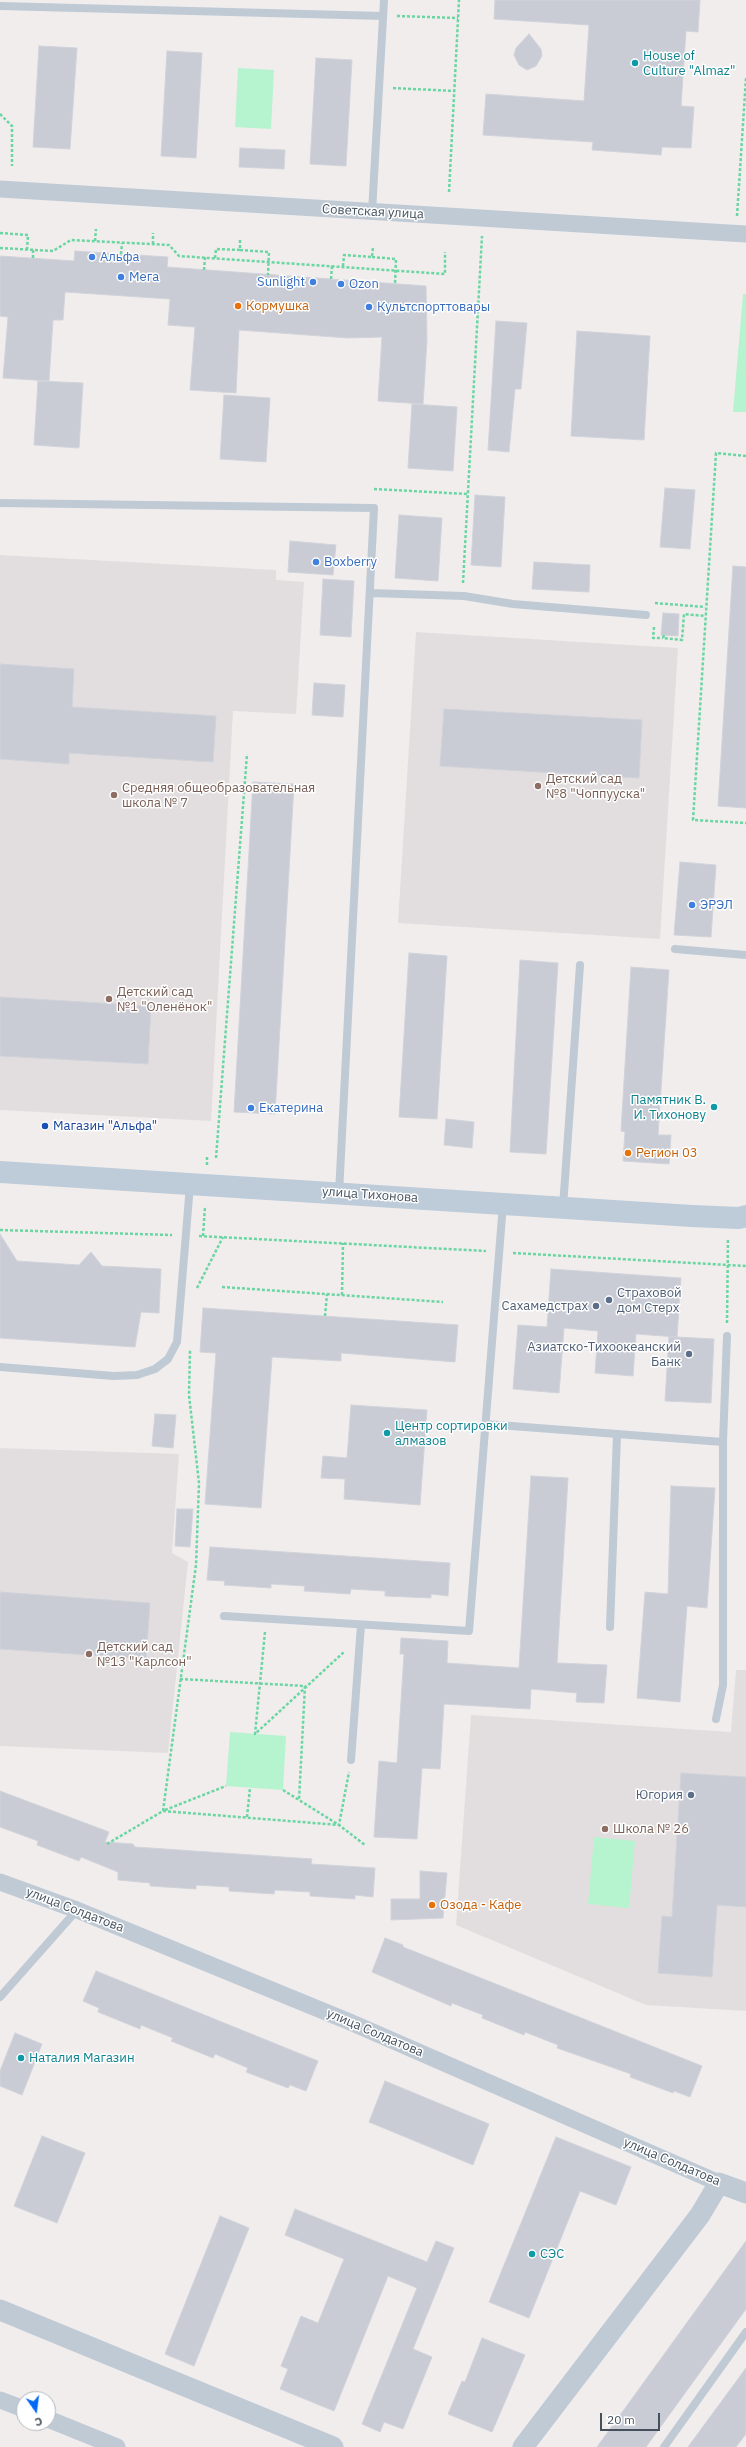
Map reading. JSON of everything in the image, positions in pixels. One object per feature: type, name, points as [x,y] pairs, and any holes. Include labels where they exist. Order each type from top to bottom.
[{"type":"main road","name":"улица Тихонова","points":[[0,1172],[503,1204],[740,1217]]},
{"type":"street","name":"Советская улица","points":[[0,189],[741,234]]},
{"type":"street","name":"улица Солдатова","points":[[0,1882],[77,1910],[350,2022],[746,2193]]},
{"type":"street","points":[[523,2447],[700,2215],[720,2183]]},
{"type":"street","points":[[0,2310],[333,2447]]},
{"type":"street","points":[[0,2400],[16,2406]]},
{"type":"street","points":[[56,2422],[117,2447]]},
{"type":"lane","points":[[372,212],[384,0]]},
{"type":"lane","points":[[0,6],[383,16]]},
{"type":"lane","points":[[0,503],[374,508],[339,1193]]},
{"type":"lane","points":[[370,594],[462,596],[512,604],[646,615]]},
{"type":"lane","points":[[675,949],[746,955]]},
{"type":"lane","points":[[563,1207],[580,965]]},
{"type":"lane","points":[[0,1367],[114,1376],[137,1375],[155,1369],[168,1359],[178,1342],[190,1184]]},
{"type":"lane","points":[[224,1616],[469,1631],[503,1204]]},
{"type":"lane","points":[[716,1719],[723,1685],[723,1442],[727,1336]]},
{"type":"lane","points":[[485,1424],[723,1442]]},
{"type":"lane","points":[[610,1627],[617,1434]]},
{"type":"lane","points":[[351,1760],[361,1625]]},
{"type":"lane","points":[[0,1997],[77,1910]]},
{"type":"lane","points":[[664,2447],[746,2332]]},
{"type":"path","points":[[448,192],[459,0]]},
{"type":"path","points":[[383,16],[458,18]]},
{"type":"path","points":[[741,234],[746,78]]},
{"type":"path","points":[[379,87],[454,91]]},
{"type":"path","points":[[0,114],[12,126],[12,166]]},
{"type":"path","points":[[95,241],[96,229]]},
{"type":"path","points":[[0,233],[28,235],[27,250]]},
{"type":"path","points":[[153,233],[153,244]]},
{"type":"path","points":[[462,596],[482,236]]},
{"type":"path","points":[[240,239],[240,250]]},
{"type":"path","points":[[0,248],[53,252],[71,240],[153,244],[169,245],[179,256],[445,274],[445,252]]},
{"type":"path","points":[[121,254],[122,243]]},
{"type":"path","points":[[372,257],[373,247]]},
{"type":"path","points":[[215,258],[216,249],[269,252],[268,274]]},
{"type":"path","points":[[33,250],[33,258]]},
{"type":"path","points":[[343,266],[344,255],[396,259],[394,284]]},
{"type":"path","points":[[204,270],[205,258]]},
{"type":"path","points":[[331,279],[332,266]]},
{"type":"path","points":[[746,456],[716,453],[692,820],[746,823]]},
{"type":"path","points":[[374,489],[468,494]]},
{"type":"path","points":[[664,635],[663,638],[682,640],[684,614],[705,616]]},
{"type":"path","points":[[216,1158],[248,754]]},
{"type":"path","points":[[727,1336],[727,1264],[740,1217]]},
{"type":"path","points":[[0,1230],[186,1235],[746,1266]]},
{"type":"path","points":[[194,1294],[223,1237]]},
{"type":"path","points":[[342,1295],[343,1243]]},
{"type":"path","points":[[222,1287],[443,1302]]},
{"type":"path","points":[[325,1316],[327,1294]]},
{"type":"path","points":[[163,1811],[196,1564],[199,1483],[189,1395],[190,1348]]},
{"type":"path","points":[[266,1619],[255,1734],[305,1686],[360,1639]]},
{"type":"path","points":[[180,1679],[305,1686]]},
{"type":"path","points":[[299,1800],[305,1686]]},
{"type":"path","points":[[339,1825],[351,1760]]},
{"type":"path","points":[[107,1844],[163,1811],[226,1786]]},
{"type":"path","points":[[247,1817],[250,1788]]},
{"type":"path","points":[[283,1790],[339,1825],[364,1845]]},
{"type":"path","points":[[163,1811],[339,1825]]},
{"type":"shaded area","name":"Cредняя общеобразовательная школа № 7","points":[[0,555],[276,570],[276,580],[304,582],[296,714],[233,711],[211,1121],[0,1110]]},
{"type":"shaded area","name":"Детский сад №8 \"Чоппууска\"","points":[[416,632],[678,648],[660,939],[398,923]]},
{"type":"shaded area","name":"Детский сад №13 \"Карлсон\"","points":[[0,1448],[179,1454],[172,1553],[188,1562],[168,1753],[0,1746]]},
{"type":"shaded area","name":"Школа № 26","points":[[736,1670],[746,1670],[746,2011],[646,2005],[456,1925],[471,1715],[731,1732]]},
{"type":"green space","points":[[238,68],[274,70],[271,129],[235,127]]},
{"type":"green space","points":[[743,294],[746,294],[746,412],[733,412]]},
{"type":"green space","points":[[230,1732],[286,1736],[283,1790],[226,1786]]},
{"type":"green space","points":[[594,1837],[635,1841],[629,1908],[588,1904]]},
{"type":"building","name":"House of Culture \"Almaz\"","points":[[495,0],[700,0],[698,32],[686,31],[681,106],[694,107],[691,148],[662,147],[661,155],[592,150],[593,142],[483,135],[486,94],[584,101],[589,25],[494,19]]},
{"type":"building","points":[[529,34],[541,49],[542,56],[536,66],[527,70],[519,65],[514,55],[516,48]]},
{"type":"building","points":[[39,46],[77,48],[70,149],[33,147]]},
{"type":"building","points":[[167,51],[202,53],[196,158],[161,156]]},
{"type":"building","points":[[316,58],[352,60],[346,166],[310,164]]},
{"type":"building","points":[[240,148],[285,150],[284,169],[239,167]]},
{"type":"building","points":[[75,251],[168,257],[167,267],[426,286],[427,340],[423,404],[378,401],[382,337],[348,338],[239,330],[236,393],[190,390],[195,327],[168,325],[170,299],[65,292],[63,320],[53,320],[49,381],[3,378],[8,317],[0,316],[0,256],[74,261]]},
{"type":"building","points":[[496,321],[527,323],[521,389],[515,389],[509,452],[488,450]]},
{"type":"building","points":[[577,331],[650,336],[644,440],[571,436]]},
{"type":"building","points":[[38,381],[83,383],[79,448],[34,445]]},
{"type":"building","points":[[224,395],[270,398],[266,462],[220,459]]},
{"type":"building","points":[[412,404],[457,407],[453,471],[408,468]]},
{"type":"building","points":[[665,488],[695,490],[690,549],[660,547]]},
{"type":"building","points":[[475,495],[505,497],[501,567],[471,565]]},
{"type":"building","points":[[399,515],[442,518],[438,581],[395,578]]},
{"type":"building","points":[[290,541],[336,545],[333,575],[288,572]]},
{"type":"building","points":[[534,562],[590,565],[589,592],[532,589]]},
{"type":"building","points":[[733,566],[746,567],[746,808],[718,806]]},
{"type":"building","points":[[323,579],[354,581],[351,637],[320,635]]},
{"type":"building","points":[[663,613],[679,614],[678,636],[661,635]]},
{"type":"building","points":[[0,664],[74,669],[72,707],[216,716],[213,762],[69,753],[69,764],[0,759]]},
{"type":"building","points":[[314,683],[345,685],[343,717],[312,715]]},
{"type":"building","points":[[444,709],[642,720],[639,778],[440,766]]},
{"type":"building","points":[[253,782],[294,784],[275,1114],[234,1112]]},
{"type":"building","points":[[680,862],[716,865],[711,937],[674,935]]},
{"type":"building","points":[[409,953],[447,956],[437,1119],[399,1117]]},
{"type":"building","points":[[520,960],[558,963],[546,1154],[510,1152]]},
{"type":"building","points":[[631,967],[669,970],[658,1135],[671,1135],[669,1164],[623,1161],[625,1132],[621,1131]]},
{"type":"building","points":[[0,997],[151,1006],[148,1064],[0,1056]]},
{"type":"building","points":[[446,1119],[474,1122],[472,1148],[444,1145]]},
{"type":"building","points":[[0,1234],[17,1261],[79,1265],[91,1252],[102,1266],[161,1269],[159,1313],[141,1312],[135,1347],[0,1338]]},
{"type":"building","points":[[551,1269],[681,1278],[677,1337],[714,1339],[711,1403],[665,1401],[669,1336],[636,1334],[633,1376],[595,1373],[598,1331],[564,1328],[559,1393],[513,1389],[518,1325],[547,1327]]},
{"type":"building","points":[[203,1308],[458,1325],[455,1362],[341,1353],[341,1361],[272,1357],[261,1508],[205,1504],[216,1353],[200,1352]]},
{"type":"building","name":"Центр сортировки алмазов","points":[[351,1405],[427,1410],[420,1505],[344,1499],[345,1479],[321,1478],[323,1456],[347,1458]]},
{"type":"building","points":[[155,1414],[176,1415],[173,1448],[152,1446]]},
{"type":"building","points":[[531,1476],[568,1478],[557,1663],[607,1665],[604,1703],[576,1702],[577,1693],[531,1689],[530,1709],[444,1704],[440,1769],[422,1768],[417,1839],[374,1837],[379,1761],[397,1763],[404,1654],[400,1654],[401,1638],[448,1641],[447,1663],[519,1668]]},
{"type":"building","points":[[671,1486],[715,1488],[707,1608],[687,1606],[680,1702],[637,1698],[645,1592],[668,1594]]},
{"type":"building","points":[[177,1509],[193,1509],[190,1547],[175,1546]]},
{"type":"building","points":[[210,1547],[450,1563],[448,1596],[431,1594],[431,1598],[385,1596],[385,1591],[351,1589],[350,1594],[304,1591],[305,1586],[271,1584],[271,1588],[224,1585],[225,1581],[207,1580]]},
{"type":"building","points":[[0,1592],[150,1603],[146,1659],[0,1649]]},
{"type":"building","points":[[681,1773],[746,1777],[746,1907],[717,1905],[712,1977],[658,1973],[662,1916],[672,1917]]},
{"type":"building","points":[[0,1791],[109,1832],[105,1842],[133,1844],[135,1847],[312,1859],[311,1864],[375,1868],[373,1897],[355,1895],[355,1899],[310,1896],[310,1892],[275,1890],[274,1894],[229,1891],[229,1887],[196,1885],[196,1889],[150,1886],[150,1883],[118,1880],[118,1872],[81,1857],[79,1861],[37,1845],[38,1841],[0,1827]]},
{"type":"building","points":[[420,1871],[447,1873],[443,1918],[391,1920],[391,1899],[420,1899]]},
{"type":"building","points":[[385,1938],[403,1945],[403,1947],[702,2066],[690,2097],[674,2091],[673,2093],[630,2077],[631,2074],[557,2048],[558,2045],[525,2032],[524,2035],[482,2018],[483,2015],[452,2003],[451,2006],[372,1972]]},
{"type":"building","points":[[96,1971],[318,2061],[306,2091],[290,2085],[288,2088],[246,2072],[248,2068],[215,2054],[213,2058],[171,2041],[173,2038],[141,2025],[140,2029],[98,2012],[99,2008],[83,2001]]},
{"type":"building","name":"Наталия Магазин","points":[[15,2033],[42,2044],[22,2095],[0,2086],[0,2071]]},
{"type":"building","points":[[385,2081],[489,2124],[473,2165],[369,2122]]},
{"type":"building","points":[[42,2136],[85,2153],[57,2223],[14,2206]]},
{"type":"building","name":"СЭС","points":[[556,2137],[631,2167],[616,2205],[580,2191],[529,2318],[489,2302]]},
{"type":"building","points":[[295,2209],[427,2262],[436,2241],[454,2248],[413,2349],[432,2357],[403,2429],[384,2422],[380,2432],[362,2424],[417,2288],[388,2276],[334,2411],[280,2389],[288,2369],[281,2366],[301,2316],[318,2323],[344,2259],[285,2235]]},
{"type":"building","points":[[220,2216],[249,2228],[194,2366],[165,2354]]},
{"type":"building","points":[[746,2241],[746,2309],[646,2447],[597,2447]]},
{"type":"building","points":[[482,2338],[525,2355],[492,2432],[448,2414],[462,2381],[465,2382]]},
{"type":"building","points":[[746,2368],[746,2434],[736,2447],[688,2447]]},
{"type":"place","name":"House of Culture \"Almaz\"","points":[[635,63]]},
{"type":"place","name":"Альфа","points":[[92,257]]},
{"type":"place","name":"Мега","points":[[121,277]]},
{"type":"place","name":"Sunlight","points":[[313,282]]},
{"type":"place","name":"Ozon","points":[[341,284]]},
{"type":"place","name":"Кормушка","points":[[238,306]]},
{"type":"place","name":"Культспорттовары","points":[[369,307]]},
{"type":"place","name":"Boxberry","points":[[316,562]]},
{"type":"place","name":"Детский сад №8 \"Чоппууска\"","points":[[538,786]]},
{"type":"place","name":"Cредняя общеобразовательная школа № 7","points":[[114,795]]},
{"type":"place","name":"ЭРЭЛ","points":[[692,905]]},
{"type":"place","name":"Детский сад №1 \"Оленёнок\"","points":[[109,999]]},
{"type":"place","name":"Памятник В. И. Тихонову","points":[[714,1107]]},
{"type":"place","name":"Екатерина","points":[[251,1108]]},
{"type":"place","name":"Магазин \"Альфа\"","points":[[45,1126]]},
{"type":"place","name":"Регион 03","points":[[628,1153]]},
{"type":"place","name":"Страховой дом Стерх","points":[[609,1300]]},
{"type":"place","name":"Сахамедстрах","points":[[596,1306]]},
{"type":"place","name":"Азиатско-Тихоокеанский Банк","points":[[689,1354]]},
{"type":"place","name":"Центр сортировки алмазов","points":[[387,1433]]},
{"type":"place","name":"Детский сад №13 \"Карлсон\"","points":[[89,1654]]},
{"type":"place","name":"Югория","points":[[691,1795]]},
{"type":"place","name":"Школа № 26","points":[[605,1829]]},
{"type":"place","name":"Озода - Кафе","points":[[432,1905]]},
{"type":"place","name":"Наталия Магазин","points":[[21,2058]]},
{"type":"place","name":"СЭС","points":[[532,2254]]}]
